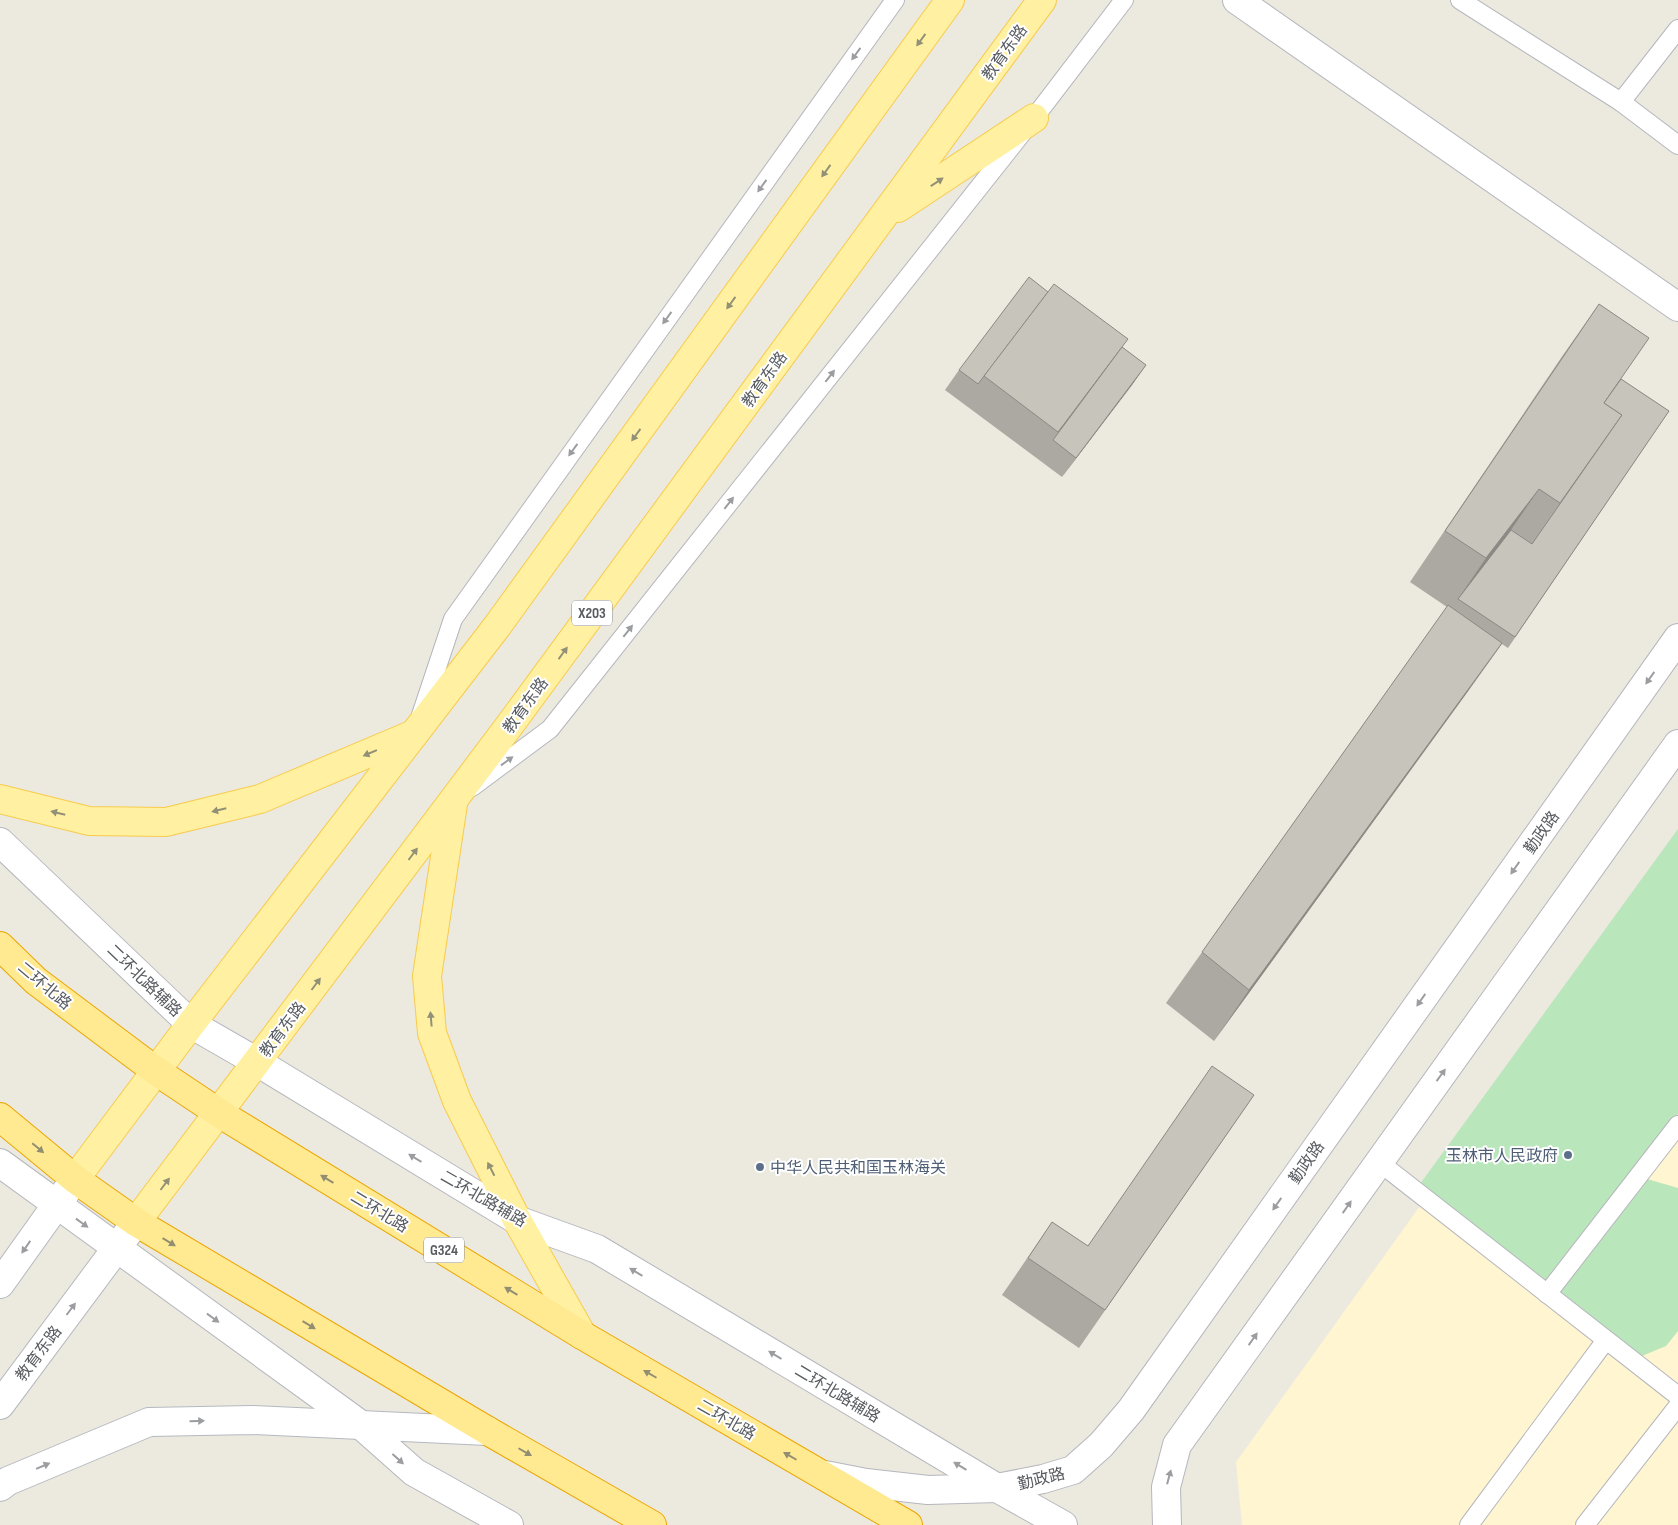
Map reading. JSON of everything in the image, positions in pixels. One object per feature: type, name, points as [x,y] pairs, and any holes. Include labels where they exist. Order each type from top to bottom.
[{"type":"highway","name":"二环北路","points":[[0,946],[36,981],[156,1071],[219,1113],[582,1335],[908,1525]]},
{"type":"highway","points":[[0,1117],[75,1178],[136,1222],[488,1431],[652,1525]]},
{"type":"main road","points":[[75,1178],[504,617],[950,0]]},
{"type":"main road","name":"教育东路","points":[[136,1222],[453,801],[1042,0]]},
{"type":"main road","points":[[882,218],[1034,118]]},
{"type":"main road","points":[[0,799],[90,821],[166,822],[260,800],[415,734]]},
{"type":"main road","points":[[453,801],[428,976],[432,1033],[457,1101],[517,1220],[582,1335]]},
{"type":"street","points":[[1237,0],[1678,307]]},
{"type":"street","name":"勤政路","points":[[821,1474],[866,1483],[928,1490],[997,1488],[1043,1479],[1073,1470],[1101,1445],[1131,1410],[1678,638]]},
{"type":"street","points":[[1167,1525],[1166,1487],[1177,1445],[1678,744]]},
{"type":"street","name":"二环北路辅路","points":[[0,842],[191,1024],[517,1220],[597,1249],[997,1488],[1063,1525]]},
{"type":"street","points":[[0,1163],[361,1425],[414,1472],[509,1525]]},
{"type":"street","points":[[0,1284],[75,1178]]},
{"type":"street","name":"教育东路","points":[[0,1405],[136,1222]]},
{"type":"street","points":[[0,1487],[8,1481],[149,1422],[252,1420],[488,1431]]},
{"type":"lane","points":[[415,734],[453,618],[895,0]]},
{"type":"lane","points":[[453,801],[550,729],[1034,118],[1124,0]]},
{"type":"lane","points":[[1460,0],[1621,102],[1678,145]]},
{"type":"lane","points":[[1621,102],[1678,29]]},
{"type":"lane","points":[[1547,1294],[1678,1125]]},
{"type":"lane","points":[[1379,1162],[1678,1396]]},
{"type":"lane","points":[[1469,1525],[1606,1340]]},
{"type":"lane","points":[[1585,1525],[1678,1406]]},
{"type":"shaded area","name":"玉林市人民政府","points":[[1678,847],[1678,1525],[1242,1525],[1236,1462]]},
{"type":"green space","points":[[1678,829],[1678,1114],[1630,1174],[1678,1188],[1678,1331],[1666,1346],[1642,1356],[1585,1314],[1420,1184]]},
{"type":"building","points":[[1029,277],[1048,292],[978,384],[959,370]]},
{"type":"building","points":[[1054,284],[1128,339],[1058,432],[984,376]]},
{"type":"building","points":[[1599,304],[1649,338],[1604,403],[1622,415],[1560,503],[1539,489],[1486,558],[1445,531]]},
{"type":"building","points":[[1122,347],[1146,365],[1076,458],[1053,440]]},
{"type":"building","points":[[1621,379],[1669,411],[1515,637],[1458,599],[1511,530],[1532,544],[1622,415],[1604,403]]},
{"type":"building","points":[[1448,605],[1502,643],[1249,990],[1202,952]]},
{"type":"building","points":[[1212,1066],[1254,1095],[1105,1310],[1028,1258],[1052,1222],[1088,1246]]},
{"type":"place","name":"玉林市人民政府","points":[[1568,1155]]},
{"type":"place","name":"中华人民共和国玉林海关","points":[[760,1167]]}]
